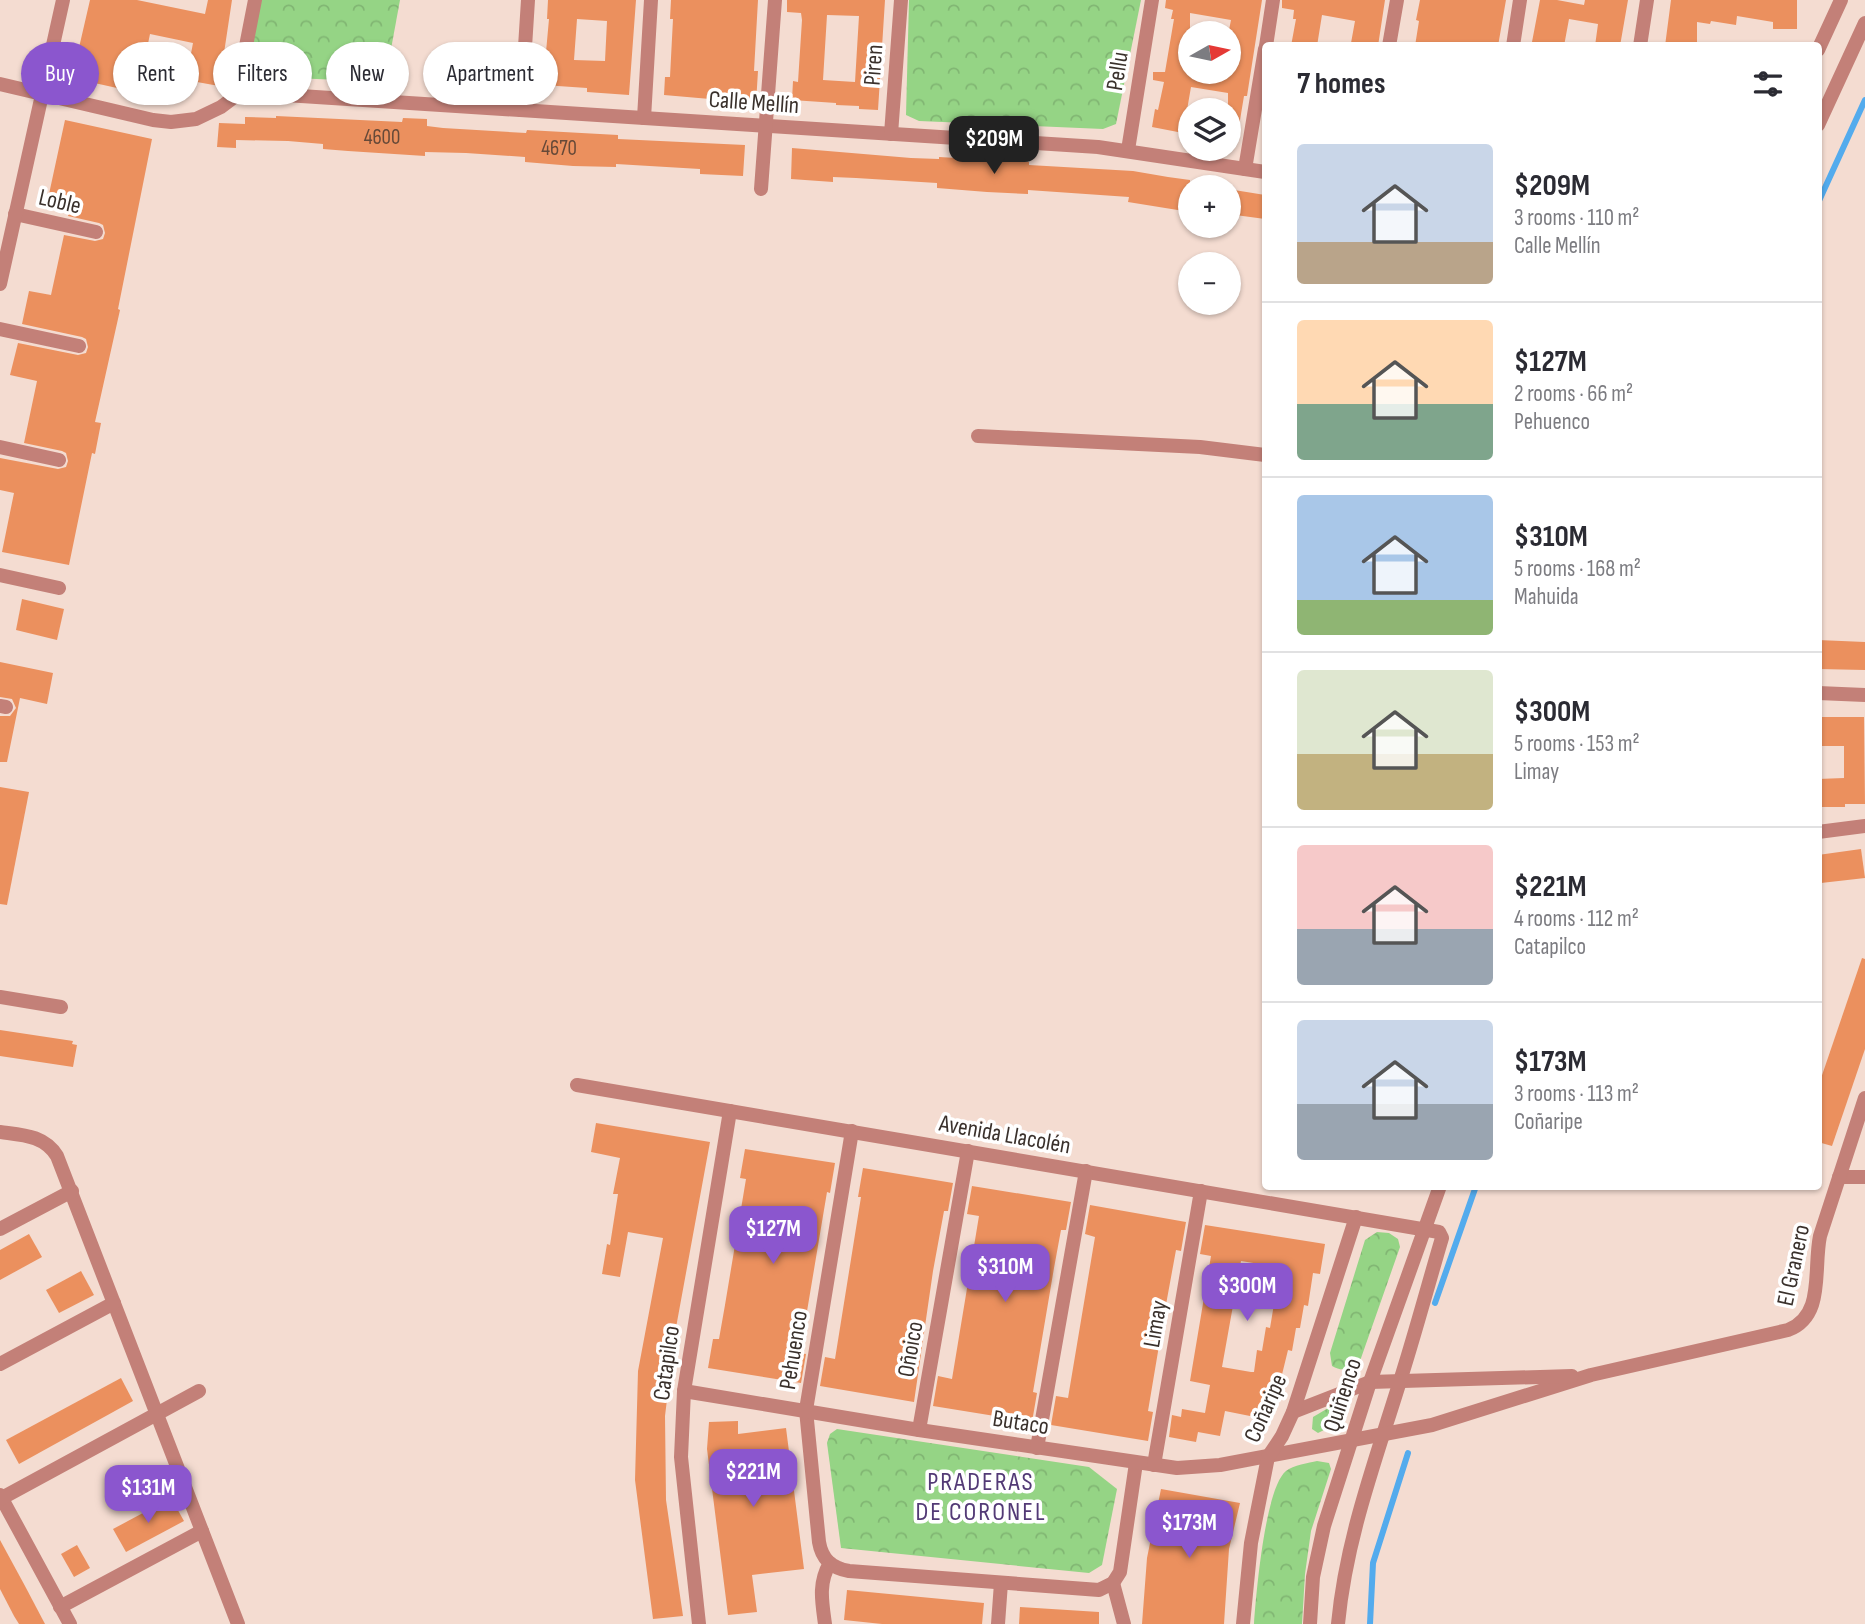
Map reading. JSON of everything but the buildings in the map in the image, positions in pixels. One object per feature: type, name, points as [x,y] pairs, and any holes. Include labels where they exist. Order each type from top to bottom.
[{"type":"street","points":[[54,42],[63,0]]},
{"type":"street","points":[[247,42],[255,0]]},
{"type":"street","points":[[521,110],[528,0]]},
{"type":"street","points":[[644,118],[651,0]]},
{"type":"street","points":[[761,189],[775,0]]},
{"type":"street","name":"Piren","points":[[891,134],[901,0]]},
{"type":"street","name":"Pellu","points":[[1128,150],[1152,0]]},
{"type":"street","points":[[1267,42],[1273,0]]},
{"type":"street","points":[[1390,42],[1397,0]]},
{"type":"street","points":[[1514,42],[1520,0]]},
{"type":"street","points":[[1641,42],[1647,0]]},
{"type":"street","points":[[1822,42],[1841,0]]},
{"type":"street","points":[[1822,116],[1865,23]]},
{"type":"street","points":[[1245,169],[1262,70]]},
{"type":"street","points":[[0,84],[21,88]]},
{"type":"street","name":"Calle Mellín","points":[[312,97],[1128,150],[1262,172]]},
{"type":"street","points":[[0,284],[39,105]]},
{"type":"street","points":[[91,105],[171,122],[196,119],[223,105]]},
{"type":"street","name":"Loble","points":[[15,215],[96,232]]},
{"type":"street","points":[[0,329],[79,346]]},
{"type":"street","points":[[978,436],[1200,447],[1262,455]]},
{"type":"street","points":[[0,447],[59,460]]},
{"type":"street","points":[[0,575],[59,588]]},
{"type":"street","points":[[1822,693],[1865,695]]},
{"type":"street","points":[[1822,831],[1865,826]]},
{"type":"street","points":[[0,997],[61,1007]]},
{"type":"street","name":"Avenida Llacolén","points":[[576,1085],[1426,1229]]},
{"type":"street","name":"El Granero","points":[[1591,1375],[1787,1330],[1804,1322],[1814,1302],[1818,1247],[1865,1098]]},
{"type":"street","name":"Catapilco","points":[[699,1624],[681,1457],[684,1391],[730,1111]]},
{"type":"street","name":"Pehuenco","points":[[830,1563],[820,1550],[806,1410],[852,1131]]},
{"type":"street","points":[[0,1132],[32,1137],[47,1143],[57,1156],[238,1624]]},
{"type":"street","name":"Oñoico","points":[[919,1430],[968,1151]]},
{"type":"street","points":[[1037,1448],[1086,1171]]},
{"type":"street","points":[[1839,1177],[1865,1177]]},
{"type":"street","name":"Quiñenco","points":[[1310,1624],[1313,1577],[1334,1492],[1439,1190]]},
{"type":"street","points":[[0,1229],[72,1191]]},
{"type":"street","name":"Limay","points":[[1154,1465],[1201,1191]]},
{"type":"street","name":"Coñaripe","points":[[1243,1624],[1251,1543],[1268,1457],[1293,1412],[1356,1217]]},
{"type":"street","points":[[1338,1624],[1345,1569],[1357,1517],[1442,1238],[1439,1232],[1426,1229]]},
{"type":"street","points":[[0,1364],[114,1303]]},
{"type":"street","points":[[1293,1412],[1370,1382],[1591,1375]]},
{"type":"street","name":"Butaco","points":[[684,1391],[1136,1463],[1196,1468],[1432,1425],[1591,1375]]},
{"type":"street","points":[[69,1624],[0,1497],[200,1391]]},
{"type":"street","points":[[825,1624],[821,1584],[830,1563],[849,1571],[1091,1591],[1107,1588],[1120,1572],[1136,1463]]},
{"type":"street","points":[[61,1607],[202,1531]]},
{"type":"street","points":[[998,1624],[1001,1583]]},
{"type":"street","points":[[1113,1583],[1123,1612],[1124,1624]]},
{"type":"green space","points":[[261,0],[400,0],[392,42],[326,42],[326,79],[312,79],[312,42],[253,42]]},
{"type":"green space","points":[[909,0],[1141,0],[1116,124],[1103,129],[919,121],[906,115]]},
{"type":"green space","points":[[1377,1232],[1389,1233],[1398,1239],[1400,1247],[1360,1361],[1347,1369],[1336,1368],[1332,1366],[1330,1353],[1365,1240]]},
{"type":"green space","points":[[1347,1397],[1340,1422],[1318,1433],[1312,1429],[1313,1417]]},
{"type":"green space","points":[[837,1429],[1089,1467],[1117,1489],[1102,1565],[1089,1573],[841,1548],[827,1443],[830,1434]]},
{"type":"green space","points":[[1317,1461],[1329,1463],[1331,1469],[1311,1531],[1302,1624],[1254,1624],[1263,1543],[1272,1498],[1286,1471]]},
{"type":"waterway","points":[[1822,194],[1865,100]]},
{"type":"waterway","points":[[1435,1303],[1475,1190]]},
{"type":"waterway","points":[[1370,1624],[1373,1563],[1408,1453]]},
{"type":"district","name":"PRADERAS DE CORONEL","points":[[981,1496]]}]
